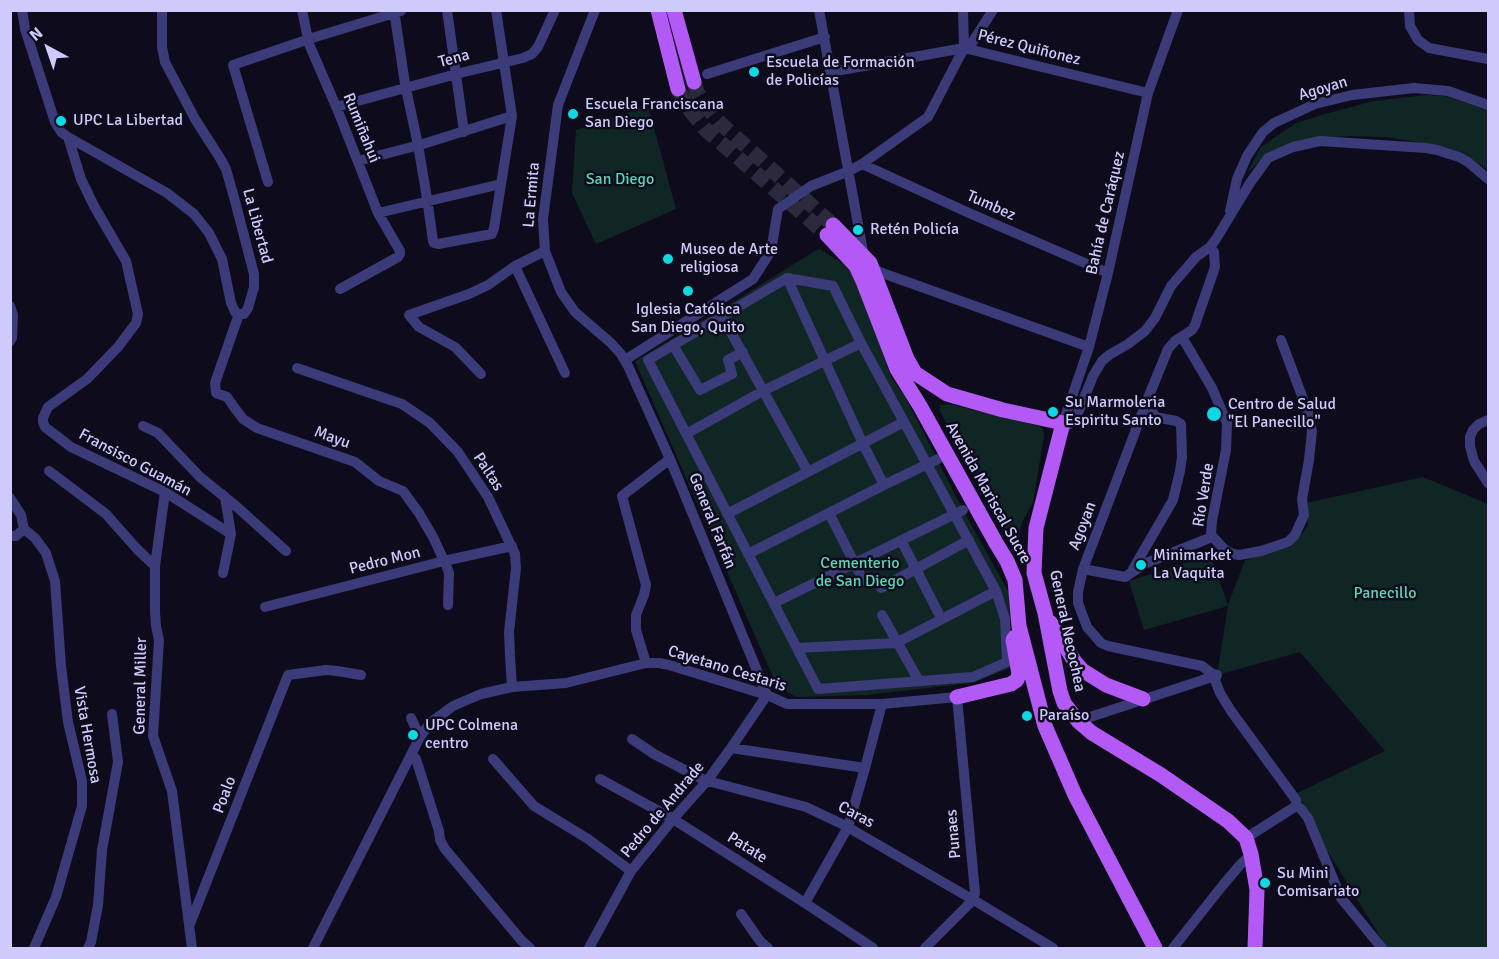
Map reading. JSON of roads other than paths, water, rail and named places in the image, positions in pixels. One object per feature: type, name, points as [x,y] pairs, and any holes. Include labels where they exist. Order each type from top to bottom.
[{"type":"main road","points":[[658,10],[678,89]]},
{"type":"main road","points":[[674,10],[694,82]]},
{"type":"main road","name":"Avenida Mariscal Sucre","points":[[947,394],[915,373],[907,359],[874,270],[864,257],[830,230],[856,266],[892,360],[1012,571],[1015,580],[1019,626],[1046,726],[1075,795],[1155,948]]},
{"type":"main road","points":[[920,406],[935,393],[947,394],[1003,410],[1063,423]]},
{"type":"main road","name":"General Necochea","points":[[1063,423],[1036,528],[1034,573],[1064,703],[1078,722],[1092,733],[1161,774],[1228,821],[1246,838]]},
{"type":"main road","points":[[1045,613],[1082,670],[1106,685],[1143,699]]},
{"type":"main road","points":[[957,698],[1011,684],[1017,680],[1019,674],[1013,640],[1019,626]]},
{"type":"main road","points":[[1246,838],[1257,890],[1255,948]]},
{"type":"street","points":[[22,10],[25,29],[55,122],[62,132],[167,193],[194,214],[209,233],[222,259],[231,303],[235,312],[239,314]]},
{"type":"street","name":"La Libertad","points":[[162,10],[162,47],[165,62],[195,119],[226,170],[254,274],[252,298],[244,314],[239,314]]},
{"type":"street","name":"Rumiñahui","points":[[302,10],[308,40],[378,213],[400,251],[398,257],[340,289]]},
{"type":"street","points":[[447,10],[464,132]]},
{"type":"street","points":[[268,183],[233,65],[396,11],[406,88],[428,201],[433,241],[434,243],[492,234],[512,116],[496,10]]},
{"type":"street","name":"Tena","points":[[336,107],[523,58],[532,54],[538,46],[555,10]]},
{"type":"street","name":"La Ermita","points":[[595,10],[558,105],[543,219],[544,251],[561,292],[575,312],[611,343],[625,360]]},
{"type":"street","points":[[819,10],[864,257]]},
{"type":"street","points":[[625,360],[753,279],[771,251],[778,209],[810,186],[862,164],[928,117],[964,48],[963,10]]},
{"type":"street","points":[[964,48],[972,43],[993,10]]},
{"type":"street","name":"Bahía de Caráquez","points":[[1063,423],[1089,347],[1148,93],[1178,10]]},
{"type":"street","points":[[1409,10],[1410,26],[1418,40],[1429,48],[1488,59]]},
{"type":"street","points":[[707,74],[825,37]]},
{"type":"street","name":"Pérez Quiñonez","points":[[830,72],[964,48],[1148,93]]},
{"type":"street","name":"Agoyan","points":[[1229,218],[1237,179],[1247,156],[1263,132],[1274,123],[1315,104],[1352,95],[1414,88],[1448,91],[1488,105]]},
{"type":"street","points":[[358,161],[464,132],[512,116]]},
{"type":"street","name":"Fransisco Guamán","points":[[68,137],[81,179],[126,261],[138,314],[136,323],[118,347],[87,379],[48,407],[43,418],[45,427],[71,447],[165,492],[231,534]]},
{"type":"street","points":[[1063,423],[1068,425],[1076,418],[1093,376],[1102,361],[1145,331],[1155,318],[1171,286],[1196,257],[1210,247],[1268,158],[1293,147],[1320,141],[1437,150],[1468,162],[1488,179]]},
{"type":"street","name":"Tumbez","points":[[862,164],[1108,273]]},
{"type":"street","points":[[378,213],[501,183]]},
{"type":"street","name":"Agoyan","points":[[1210,247],[1214,252],[1215,267],[1195,324],[1192,330],[1171,344],[1168,349],[1083,569],[1078,603],[1087,627],[1101,643],[1202,666],[1217,675]]},
{"type":"street","points":[[481,374],[455,348],[419,327],[409,315],[488,285],[515,266],[544,251]]},
{"type":"street","points":[[515,266],[565,373]]},
{"type":"street","points":[[874,270],[1089,347]]},
{"type":"street","points":[[787,278],[884,485]]},
{"type":"street","points":[[787,278],[833,286],[861,343],[927,464],[959,512],[969,540],[996,591],[1005,619],[1007,662],[973,677],[818,689],[648,360],[722,316],[787,278]]},
{"type":"street","points":[[10,306],[13,315],[10,341]]},
{"type":"street","name":"Mayu","points":[[239,314],[215,383],[216,393],[227,397],[243,419],[257,428],[355,462],[379,481],[403,491],[433,537],[449,573],[448,604]]},
{"type":"street","points":[[722,316],[808,472]]},
{"type":"street","name":"Río Verde","points":[[1182,337],[1212,388],[1227,423],[1227,450],[1212,521],[1212,537],[1224,549],[1239,555],[1288,542],[1295,535],[1304,515],[1302,499],[1312,431],[1308,412],[1281,340]]},
{"type":"street","points":[[686,434],[763,391],[861,343]]},
{"type":"street","points":[[673,345],[700,390],[732,374],[728,360],[743,352]]},
{"type":"street","name":"General Farfán","points":[[625,360],[670,459],[767,695]]},
{"type":"street","name":"Paltas","points":[[297,368],[402,404],[430,423],[458,452],[488,497],[515,554],[516,568],[509,632],[512,687]]},
{"type":"street","points":[[1133,572],[1173,500],[1182,457],[1181,424],[1155,417],[1147,400]]},
{"type":"street","points":[[1488,420],[1479,424],[1470,437],[1474,461],[1488,483]]},
{"type":"street","points":[[727,514],[904,422]]},
{"type":"street","points":[[142,426],[158,433],[200,477],[286,551]]},
{"type":"street","points":[[646,663],[636,630],[636,615],[646,585],[622,496],[670,459]]},
{"type":"street","points":[[748,554],[938,459]]},
{"type":"street","points":[[49,471],[106,514],[155,566]]},
{"type":"street","name":"General Miller","points":[[165,492],[155,566],[155,612],[159,640],[153,736],[172,791],[192,948]]},
{"type":"street","points":[[222,494],[225,497],[231,534],[223,573]]},
{"type":"street","points":[[10,498],[21,515],[24,529],[16,536],[10,537]]},
{"type":"street","points":[[774,603],[959,512]]},
{"type":"street","points":[[829,513],[863,580]]},
{"type":"street","name":"Vista Hermosa","points":[[24,529],[35,538],[46,553],[55,581],[61,666],[68,722],[81,781],[82,806],[56,897],[34,948]]},
{"type":"street","points":[[1083,569],[1123,577],[1144,564],[1212,537]]},
{"type":"street","points":[[901,540],[941,618]]},
{"type":"street","points":[[881,588],[969,540]]},
{"type":"street","name":"Pedro Mon","points":[[265,607],[512,546]]},
{"type":"street","points":[[797,648],[897,643],[996,591]]},
{"type":"street","points":[[882,615],[919,681]]},
{"type":"street","name":"Cayetano Cestaris","points":[[313,948],[420,737],[430,723],[446,710],[481,694],[512,687],[566,683],[646,663],[659,663],[767,695],[787,705],[882,704],[957,698]]},
{"type":"street","name":"Poalo","points":[[189,926],[288,675],[337,670],[361,675]]},
{"type":"street","points":[[1078,722],[1217,675]]},
{"type":"street","points":[[1217,675],[1215,680],[1220,693],[1296,800],[1296,806]]},
{"type":"street","name":"Pedro de Andrade","points":[[589,948],[631,871],[707,781],[767,695]]},
{"type":"street","name":"Punaes","points":[[957,698],[975,893],[973,900]]},
{"type":"street","points":[[805,903],[848,827],[882,704]]},
{"type":"street","points":[[88,948],[98,905],[102,850],[117,762],[112,714]]},
{"type":"street","points":[[411,718],[420,737]]},
{"type":"street","name":"Caras","points":[[632,739],[677,767],[707,781],[806,807],[848,827],[1053,948]]},
{"type":"street","points":[[731,748],[865,768]]},
{"type":"street","points":[[412,755],[416,759],[440,840],[445,849],[526,947]]},
{"type":"street","points":[[493,759],[534,806],[588,839],[631,871]]},
{"type":"street","name":"Patate","points":[[600,779],[673,819],[873,948]]},
{"type":"street","points":[[1246,838],[1296,806]]},
{"type":"street","points":[[1296,806],[1308,818],[1341,898],[1382,948]]},
{"type":"street","points":[[1173,948],[1239,865],[1251,854]]},
{"type":"street","points":[[925,948],[973,900]]},
{"type":"street","points":[[741,914],[760,941],[768,948]]},
{"type":"street","points":[[318,937],[324,948]]},
{"type":"tunnel","points":[[694,82],[703,102],[718,121],[833,225]]},
{"type":"tunnel","points":[[678,89],[690,110],[705,129],[827,235]]},
{"type":"place","name":"Escuela de Formación de Policías","points":[[754,72]]},
{"type":"place","name":"Escuela Franciscana San Diego","points":[[573,114]]},
{"type":"place","name":"UPC La Libertad","points":[[61,121]]},
{"type":"place","name":"Retén Policía","points":[[858,230]]},
{"type":"place","name":"Museo de Arte religiosa","points":[[668,259]]},
{"type":"place","name":"Iglesia Católica San Diego, Quito","points":[[688,291]]},
{"type":"place","name":"Su Marmoleria Espiritu Santo","points":[[1053,412]]},
{"type":"place","name":"Centro de Salud \"El Panecillo\"","points":[[1214,414]]},
{"type":"place","name":"Minimarket La Vaquita","points":[[1141,565]]},
{"type":"place","name":"Paraíso","points":[[1027,716]]},
{"type":"place","name":"UPC Colmena centro","points":[[413,735]]},
{"type":"place","name":"Su Mini Comisariato","points":[[1265,883]]},
{"type":"park label","name":"San Diego","points":[[620,180]]},
{"type":"park label","name":"Cementerio de San Diego","points":[[860,573]]},
{"type":"park label","name":"Panecillo","points":[[1385,594]]}]
